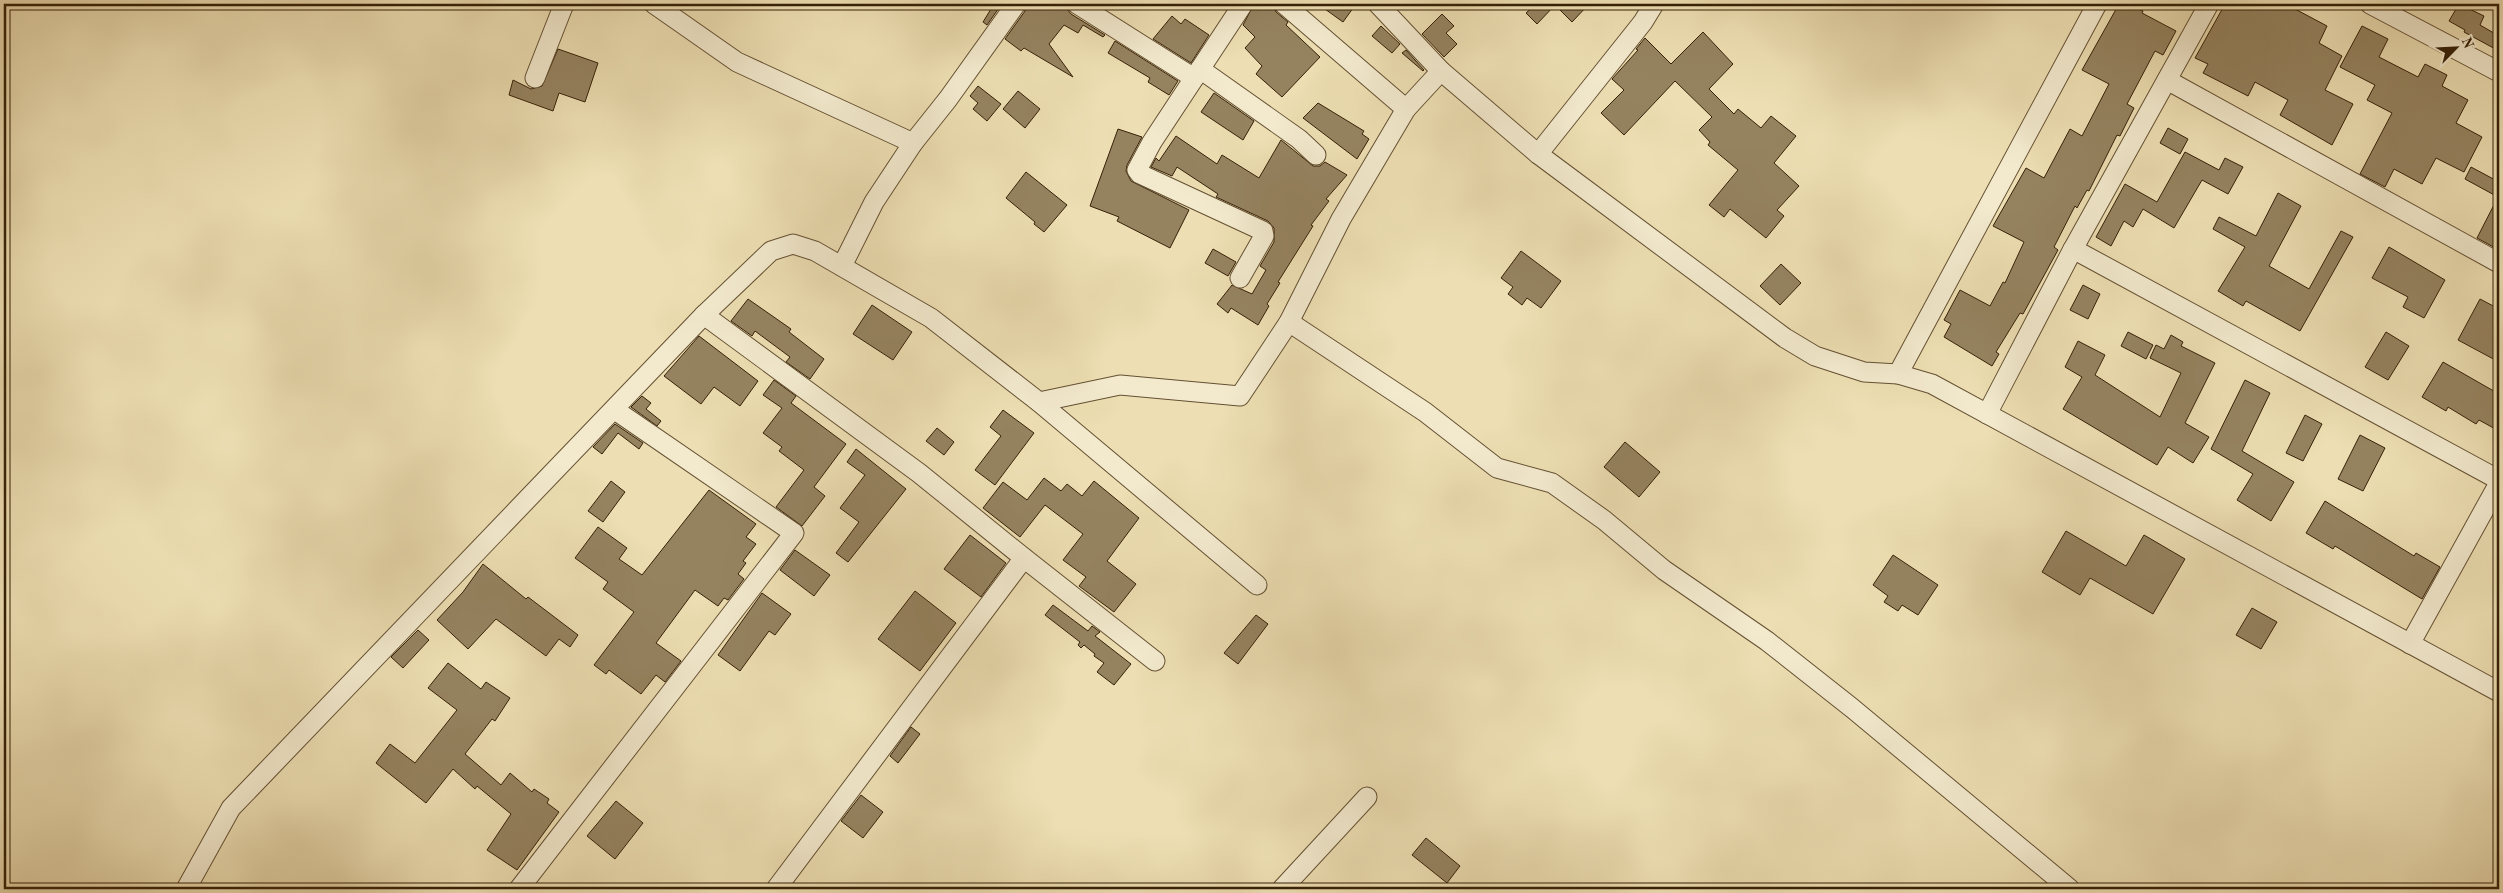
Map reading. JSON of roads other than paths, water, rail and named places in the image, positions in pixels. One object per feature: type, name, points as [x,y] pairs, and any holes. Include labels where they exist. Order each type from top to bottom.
[{"type":"street","points":[[535,78],[564,4]]},
{"type":"street","points":[[654,4],[737,62],[913,143]]},
{"type":"street","points":[[842,266],[874,202],[913,143],[948,99],[1016,4]]},
{"type":"street","points":[[1077,4],[1197,73],[1299,140],[1316,155]]},
{"type":"street","points":[[1240,278],[1264,236],[1263,232],[1140,174],[1137,170],[1152,142],[1243,4]]},
{"type":"street","points":[[1284,4],[1406,109]]},
{"type":"street","points":[[1378,4],[1441,71],[1538,154],[1785,338],[1815,356],[1864,372],[1898,374],[1932,384],[2499,692]]},
{"type":"street","points":[[1538,154],[1643,22],[1654,4]]},
{"type":"street","points":[[1898,374],[2097,4]]},
{"type":"street","points":[[1987,414],[2073,249],[2209,4]]},
{"type":"street","points":[[2370,4],[2403,12],[2499,72]]},
{"type":"street","points":[[1040,402],[1120,385],[1240,396],[1289,322],[1342,219],[1406,109],[1441,71]]},
{"type":"street","points":[[2167,80],[2499,263]]},
{"type":"street","points":[[186,889],[231,808],[704,315],[771,251],[793,244],[815,251],[931,318],[1040,402],[1258,585]]},
{"type":"street","points":[[2073,249],[2499,482],[2410,644]]},
{"type":"street","points":[[704,315],[920,472],[1024,558],[1155,661]]},
{"type":"street","points":[[1289,322],[1425,412],[1498,468],[1552,483],[1604,520],[1664,570],[1767,641],[1829,690],[2070,889]]},
{"type":"street","points":[[519,889],[794,534],[614,410]]},
{"type":"street","points":[[776,889],[1024,558]]},
{"type":"street","points":[[1282,889],[1367,797]]}]
